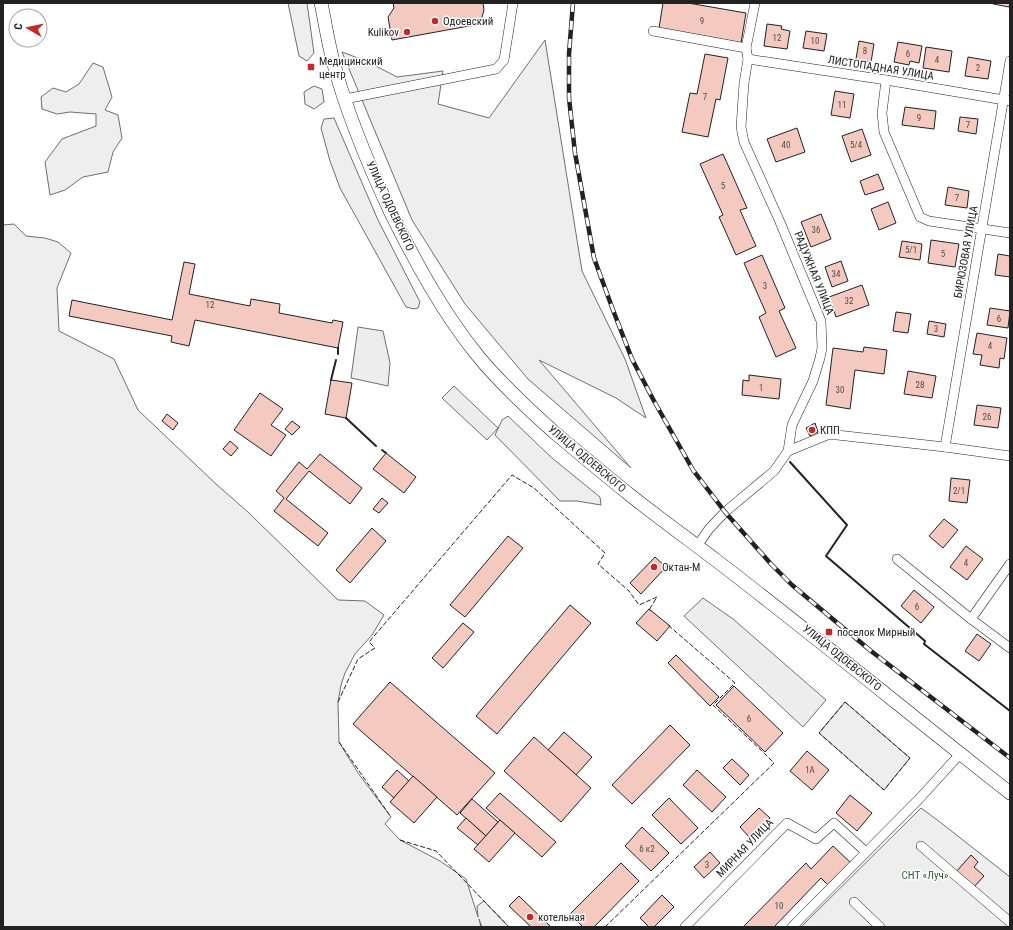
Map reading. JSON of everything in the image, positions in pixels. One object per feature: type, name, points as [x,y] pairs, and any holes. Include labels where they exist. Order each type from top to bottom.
[{"type":"street","name":"УЛИЦА ОДОЕВСКОГО","points":[[321,3],[333,61],[345,99],[359,141],[381,192],[405,242],[431,289],[479,357],[501,382],[532,412],[590,463],[825,645],[1010,793]]},
{"type":"street","points":[[345,99],[496,69],[504,60],[512,3]]},
{"type":"street","name":"РАДУЖНАЯ УЛИЦА","points":[[755,3],[746,48],[748,59],[744,83],[741,127],[744,142],[780,222],[821,321],[822,348],[820,358],[813,381],[792,425],[788,451]]},
{"type":"street","points":[[654,31],[746,48]]},
{"type":"street","name":"ЛИСТОПАДНАЯ УЛИЦА","points":[[748,59],[1007,100]]},
{"type":"street","name":"БИРЮЗОВАЯ УЛИЦА","points":[[945,447],[982,229],[1007,100],[1010,61]]},
{"type":"street","points":[[886,80],[882,113],[884,132],[920,217],[929,221],[1010,234]]},
{"type":"street","points":[[698,546],[709,529],[725,512],[774,471],[788,451],[827,435],[945,447],[1010,456]]},
{"type":"street","points":[[898,559],[971,619],[1010,648]]},
{"type":"street","points":[[971,619],[1010,564]]},
{"type":"street","points":[[792,927],[920,798],[960,754]]},
{"type":"street","name":"МИРНАЯ УЛИЦА","points":[[685,927],[787,823],[816,839],[834,823],[866,852]]},
{"type":"street","points":[[921,846],[1010,922]]},
{"type":"street","points":[[854,902],[880,927]]},
{"type":"green space","points":[[288,3],[307,3],[314,53],[307,61],[299,56]]},
{"type":"green space","points":[[545,40],[582,271],[625,359],[646,418],[616,398],[539,360],[631,468],[528,379],[465,304],[412,220],[342,52],[366,61],[397,77],[443,71],[438,104],[489,118]]},
{"type":"green space","points":[[93,63],[103,67],[112,97],[105,110],[118,115],[122,138],[113,152],[108,172],[83,177],[65,190],[50,195],[45,162],[62,139],[96,126],[96,114],[70,112],[57,114],[42,109],[41,97],[53,88],[66,92],[79,84]]},
{"type":"green space","points":[[314,86],[322,89],[324,102],[314,109],[305,104],[304,92]]},
{"type":"green space","points":[[334,118],[378,220],[420,302],[418,308],[414,309],[406,307],[340,188],[330,161],[321,128],[324,119]]},
{"type":"green space","points":[[14,224],[26,236],[45,238],[58,242],[71,253],[57,288],[59,331],[114,359],[138,410],[216,484],[248,512],[338,600],[365,601],[384,615],[372,635],[355,654],[345,673],[338,702],[339,742],[358,773],[391,817],[385,824],[400,840],[440,861],[466,879],[478,917],[477,906],[484,901],[509,927],[482,927],[479,919],[481,927],[3,927],[3,225]]},
{"type":"green space","points":[[508,416],[552,458],[600,497],[601,505],[577,501],[560,501],[495,435],[502,420]]},
{"type":"green space","points":[[845,702],[910,758],[884,790],[819,733]]},
{"type":"green space","name":"СНТ «Луч»","points":[[921,808],[1010,877],[1010,927],[801,927]]},
{"type":"shaded area","points":[[358,327],[383,331],[390,363],[388,386],[351,378]]},
{"type":"shaded area","points":[[454,386],[498,428],[487,440],[442,398]]},
{"type":"shaded area","points":[[703,598],[733,619],[826,700],[803,727],[684,616]]},
{"type":"building","name":"Одоевский","points":[[393,3],[483,3],[484,10],[480,24],[392,40],[388,17],[394,8]]},
{"type":"building","points":[[663,3],[688,3],[746,13],[741,43],[659,28]]},
{"type":"building","points":[[1010,3],[1009,7],[993,4]]},
{"type":"building","points":[[767,24],[782,26],[781,29],[790,31],[787,49],[764,46]]},
{"type":"building","points":[[806,31],[827,34],[824,51],[803,48]]},
{"type":"building","points":[[859,41],[874,44],[871,62],[856,59]]},
{"type":"building","points":[[898,42],[922,46],[919,63],[910,61],[909,65],[894,62]]},
{"type":"building","points":[[926,47],[952,51],[949,72],[923,68]]},
{"type":"building","points":[[705,54],[728,58],[720,100],[716,99],[708,137],[682,132],[690,93],[697,94]]},
{"type":"building","points":[[968,57],[991,61],[988,79],[965,76]]},
{"type":"building","points":[[835,91],[854,94],[850,118],[831,115]]},
{"type":"building","points":[[905,107],[936,111],[934,129],[902,125]]},
{"type":"building","points":[[960,117],[978,119],[976,134],[958,131]]},
{"type":"building","points":[[797,128],[805,152],[776,162],[767,139]]},
{"type":"building","points":[[862,129],[871,155],[851,162],[842,136]]},
{"type":"building","points":[[723,154],[747,208],[740,210],[756,246],[736,255],[719,217],[723,215],[700,164]]},
{"type":"building","points":[[878,174],[884,189],[865,195],[860,181]]},
{"type":"building","points":[[948,187],[969,191],[967,208],[945,205]]},
{"type":"building","points":[[888,202],[896,223],[879,230],[871,209]]},
{"type":"building","points":[[821,214],[831,239],[811,247],[801,222]]},
{"type":"building","points":[[931,240],[959,244],[955,267],[928,263]]},
{"type":"building","points":[[902,241],[922,244],[920,260],[899,257]]},
{"type":"building","points":[[998,254],[1010,256],[1010,277],[995,275]]},
{"type":"building","points":[[762,255],[785,308],[779,311],[796,348],[776,357],[759,317],[766,313],[744,263]]},
{"type":"building","points":[[841,261],[848,281],[832,287],[825,267]]},
{"type":"building","points":[[184,262],[195,264],[189,294],[250,306],[251,299],[280,304],[279,313],[332,323],[333,320],[343,322],[338,348],[195,320],[189,346],[171,342],[172,336],[69,316],[72,300],[172,320]]},
{"type":"building","points":[[862,285],[869,305],[836,317],[829,297]]},
{"type":"building","points":[[990,308],[1010,311],[1008,328],[987,325]]},
{"type":"building","points":[[896,312],[911,314],[908,333],[893,331]]},
{"type":"building","points":[[929,321],[946,324],[944,337],[927,334]]},
{"type":"building","points":[[977,333],[1007,338],[1004,359],[1000,358],[999,368],[980,365],[982,355],[973,354]]},
{"type":"building","points":[[864,347],[887,350],[884,374],[855,370],[850,409],[826,405],[833,348],[863,352]]},
{"type":"building","points":[[908,371],[936,376],[932,398],[904,394]]},
{"type":"building","points":[[749,375],[781,379],[779,399],[742,395],[743,380],[749,381]]},
{"type":"building","points":[[331,380],[352,383],[346,418],[325,414]]},
{"type":"building","points":[[260,393],[283,409],[271,425],[286,435],[271,456],[234,430]]},
{"type":"building","points":[[977,405],[1001,408],[998,428],[974,425]]},
{"type":"building","points":[[167,414],[178,423],[173,430],[162,421]]},
{"type":"building","points":[[292,421],[300,427],[292,435],[285,429]]},
{"type":"building","name":"КПП","points":[[815,423],[818,432],[810,436],[806,428]]},
{"type":"building","points":[[230,441],[238,448],[231,456],[223,449]]},
{"type":"building","points":[[386,453],[416,477],[404,493],[373,469]]},
{"type":"building","points":[[320,454],[362,488],[350,504],[309,471],[286,499],[328,533],[318,546],[274,511],[284,498],[276,491],[299,462],[307,469]]},
{"type":"building","points":[[951,478],[970,480],[967,503],[949,501]]},
{"type":"building","points":[[382,498],[388,503],[379,513],[373,509]]},
{"type":"building","points":[[944,519],[958,530],[943,548],[929,536]]},
{"type":"building","points":[[372,528],[386,541],[350,583],[336,570]]},
{"type":"building","points":[[508,536],[523,548],[465,617],[450,605]]},
{"type":"building","points":[[966,546],[983,559],[967,580],[950,567]]},
{"type":"building","points":[[655,557],[666,567],[641,594],[630,583]]},
{"type":"building","points":[[914,590],[934,607],[921,623],[901,606]]},
{"type":"building","points":[[570,605],[591,623],[497,734],[476,716]]},
{"type":"building","points":[[649,609],[670,626],[657,641],[636,623]]},
{"type":"building","points":[[463,623],[474,632],[443,668],[432,658]]},
{"type":"building","points":[[977,634],[991,644],[979,661],[965,651]]},
{"type":"building","points":[[676,655],[719,697],[710,706],[668,663]]},
{"type":"building","points":[[390,682],[495,773],[457,815],[353,724]]},
{"type":"building","points":[[734,686],[783,733],[765,752],[716,705]]},
{"type":"building","points":[[670,725],[690,745],[632,804],[612,785]]},
{"type":"building","points":[[564,732],[592,757],[576,775],[548,750]]},
{"type":"building","points":[[534,737],[591,788],[561,822],[504,771]]},
{"type":"building","points":[[807,751],[829,770],[812,790],[790,771]]},
{"type":"building","points":[[732,759],[749,775],[740,785],[723,768]]},
{"type":"building","points":[[397,770],[409,781],[394,798],[382,787]]},
{"type":"building","points":[[697,770],[726,797],[712,812],[683,785]]},
{"type":"building","points":[[413,776],[437,797],[414,823],[390,802]]},
{"type":"building","points":[[500,793],[556,842],[542,857],[486,808]]},
{"type":"building","points":[[850,795],[872,813],[857,831],[836,813]]},
{"type":"building","points":[[669,798],[698,828],[681,844],[652,815]]},
{"type":"building","points":[[472,799],[498,822],[486,836],[460,813]]},
{"type":"building","points":[[759,808],[770,818],[750,838],[740,827]]},
{"type":"building","points":[[466,818],[486,836],[478,845],[457,828]]},
{"type":"building","points":[[500,820],[515,833],[489,862],[474,849]]},
{"type":"building","points":[[642,827],[669,853],[651,871],[625,846]]},
{"type":"building","points":[[833,846],[851,863],[829,886],[821,878],[774,927],[743,927],[806,863],[811,869]]},
{"type":"building","points":[[710,852],[720,863],[704,878],[694,867]]},
{"type":"building","points":[[971,855],[978,862],[974,867],[984,876],[973,888],[956,872]]},
{"type":"building","points":[[621,863],[639,881],[594,927],[583,927],[570,914]]},
{"type":"building","points":[[662,895],[674,907],[654,927],[649,927],[640,918]]},
{"type":"building","name":"котельная","points":[[519,896],[551,927],[531,927],[509,906]]},
{"type":"railway","points":[[573,3],[569,54],[569,98],[575,153],[594,258],[632,359],[693,470],[725,512],[771,564],[792,585],[871,651],[1010,758]]},
{"type":"fence","points":[[338,702],[358,659],[375,648],[369,642],[512,475],[534,488],[605,553],[598,564],[629,591],[639,605],[657,597],[649,610],[651,611]]},
{"type":"fence","points":[[605,927],[774,763],[713,705],[735,683],[668,625]]},
{"type":"fence","points":[[845,702],[910,758],[884,790],[819,733],[845,702]]},
{"type":"fence","points":[[339,742],[391,817]]},
{"type":"fence","points":[[400,840],[436,851],[509,927]]},
{"type":"wall","points":[[338,348],[338,354]]},
{"type":"wall","points":[[331,380],[336,360]]},
{"type":"wall","points":[[346,418],[376,446]]},
{"type":"wall","points":[[382,450],[386,453]]},
{"type":"wall","points":[[790,462],[847,525],[826,556],[925,641],[924,644],[1010,711]]},
{"type":"place","name":"Одоевский","points":[[435,21]]},
{"type":"place","name":"Kulikov","points":[[407,32]]},
{"type":"place","name":"Медицинский центр","points":[[311,67]]},
{"type":"place","name":"КПП","points":[[812,430]]},
{"type":"place","name":"Октан-М","points":[[654,567]]},
{"type":"place","name":"поселок Мирный","points":[[829,632]]},
{"type":"place","name":"котельная","points":[[530,917]]}]
